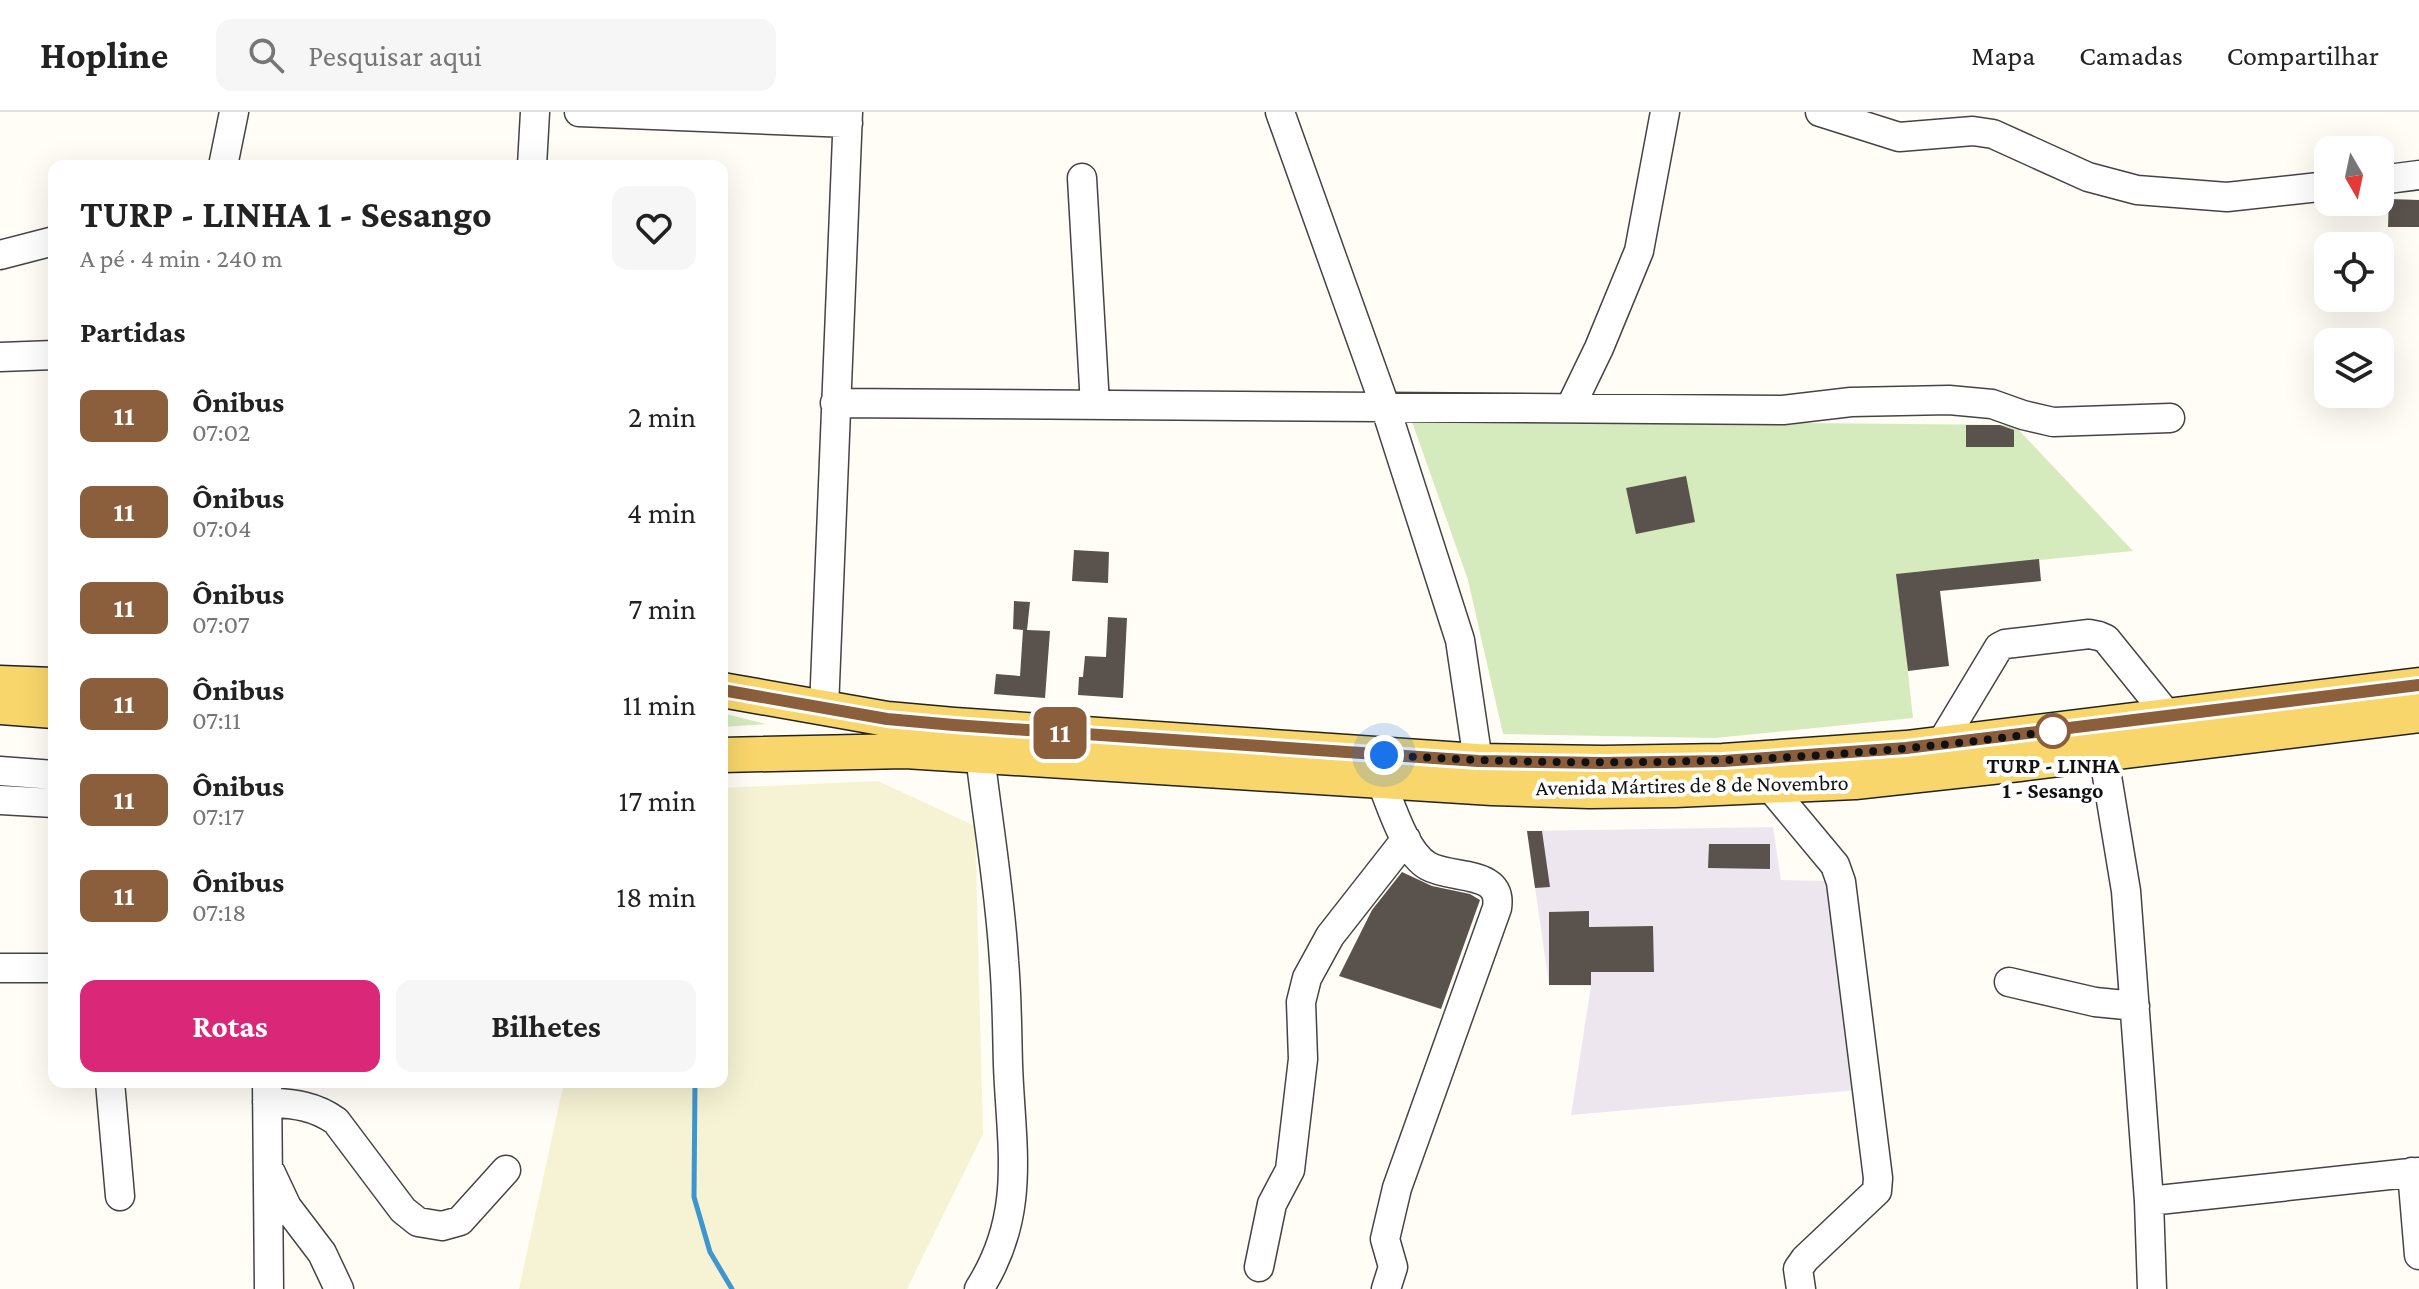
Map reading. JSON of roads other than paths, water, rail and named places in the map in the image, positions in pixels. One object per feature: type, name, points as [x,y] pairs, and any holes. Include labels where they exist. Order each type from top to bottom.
[{"type":"main road","points":[[0,683],[48,685]]},
{"type":"main road","name":"Avenida Mártires de 8 de Novembro","points":[[728,691],[887,719],[1024,731],[1478,761],[1603,763],[1800,757],[1940,745],[2419,685]]},
{"type":"main road","points":[[0,707],[48,711]]},
{"type":"main road","name":"Avenida Mártires de 8 de Novembro","points":[[728,755],[905,751],[1589,791],[1770,787],[1937,774],[2419,715]]},
{"type":"street","points":[[224,160],[234,112]]},
{"type":"street","points":[[532,160],[535,112]]},
{"type":"street","points":[[579,112],[848,118],[824,709]]},
{"type":"street","points":[[1280,112],[1385,406],[1460,640],[1478,761]]},
{"type":"street","points":[[1570,408],[1639,251],[1665,112]]},
{"type":"street","points":[[1820,112],[1899,137],[1973,131],[1993,134],[2088,177],[2137,190],[2227,197],[2314,188]]},
{"type":"street","points":[[2394,178],[2419,175]]},
{"type":"street","points":[[1082,178],[1095,405]]},
{"type":"street","points":[[0,255],[48,243]]},
{"type":"street","points":[[0,357],[48,355]]},
{"type":"street","points":[[835,403],[1783,410],[1851,402],[1949,400],[1992,404],[2053,422],[2170,418]]},
{"type":"street","points":[[1940,745],[1999,647],[2075,635],[2089,634],[2106,639],[2169,717]]},
{"type":"street","points":[[2103,752],[2126,891],[2149,1201],[2152,1289]]},
{"type":"street","points":[[979,1289],[994,1265],[1008,1217],[1014,1183],[1015,1150],[1009,1095],[1004,959],[980,755]]},
{"type":"street","points":[[0,771],[48,775]]},
{"type":"street","points":[[1381,781],[1416,857],[1443,873],[1482,880],[1494,886],[1499,897],[1397,1188],[1385,1239],[1393,1267],[1386,1289]]},
{"type":"street","points":[[1770,787],[1835,865],[1841,882],[1878,1178],[1877,1191],[1798,1269],[1801,1289]]},
{"type":"street","points":[[0,800],[48,803]]},
{"type":"street","points":[[1259,1267],[1272,1204],[1290,1170],[1303,1059],[1301,1002],[1307,978],[1330,936],[1406,839]]},
{"type":"street","points":[[0,968],[48,968]]},
{"type":"street","points":[[2009,982],[2095,1002],[2135,1006]]},
{"type":"street","points":[[111,1088],[120,1196]]},
{"type":"street","points":[[269,1289],[267,1092],[322,1111],[336,1121],[403,1210],[418,1222],[442,1226],[460,1221],[506,1170]]},
{"type":"street","points":[[267,1165],[287,1207],[322,1253],[339,1289]]},
{"type":"street","points":[[2149,1201],[2415,1172],[2419,1255]]},
{"type":"waterway","points":[[695,1088],[694,1197],[710,1252],[732,1289]]},
{"type":"place","name":"TURP - LINHA 1 - Sesango","points":[[2053,731]]}]
